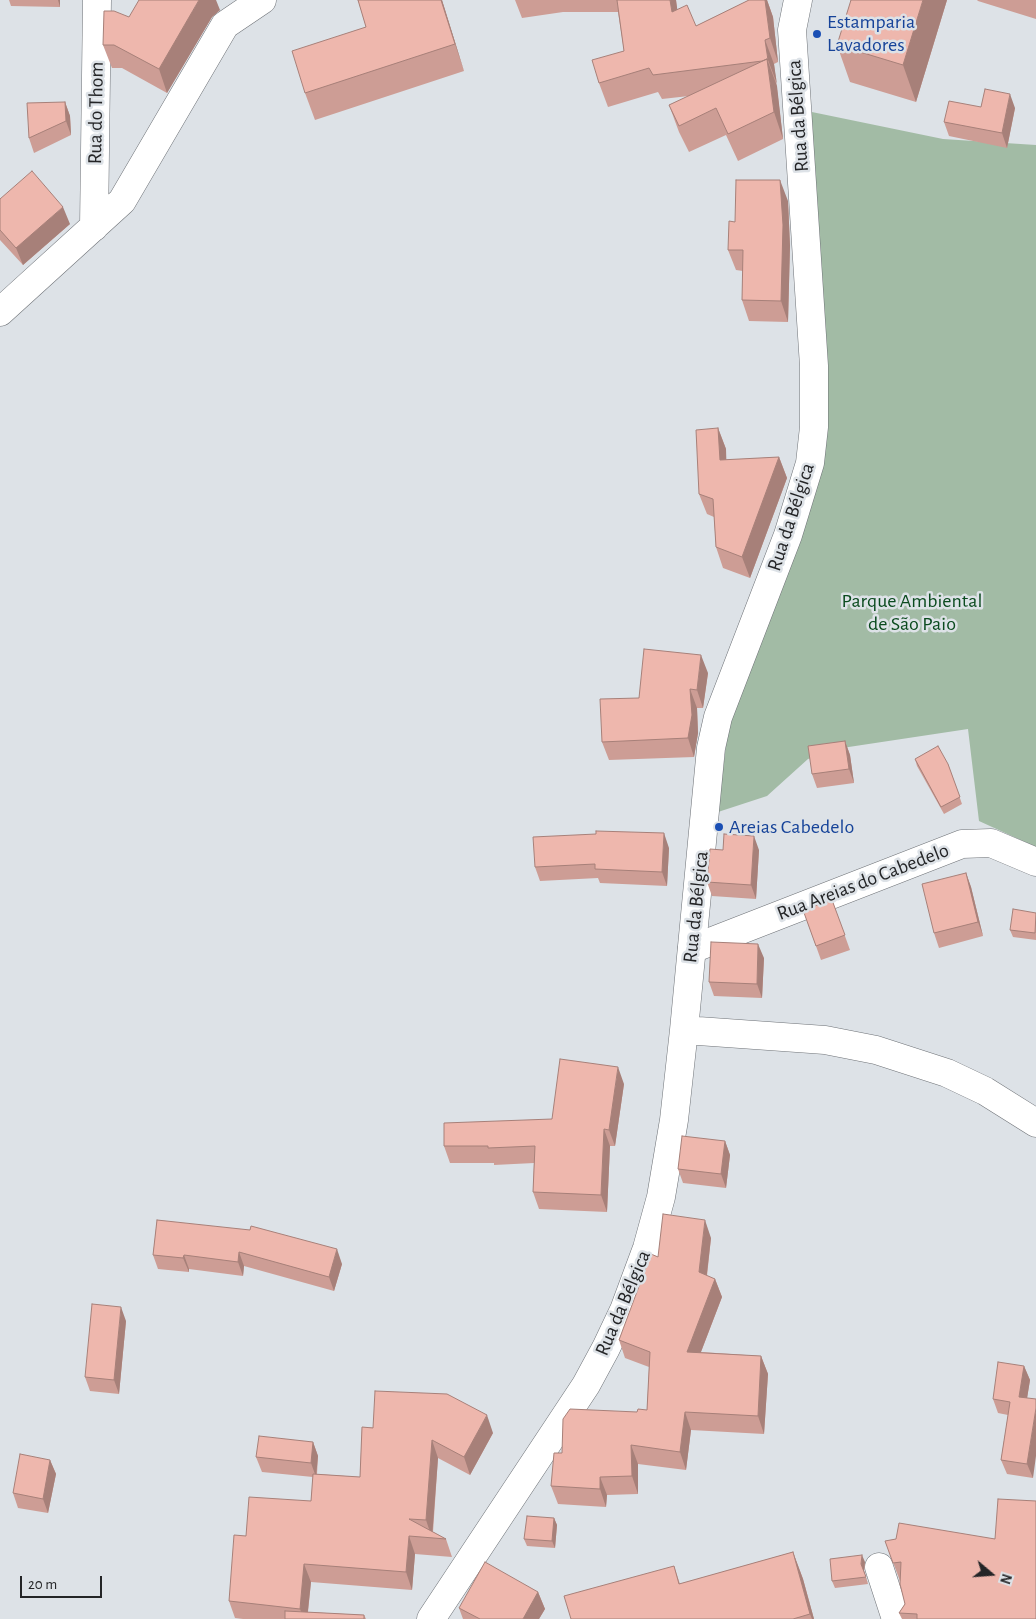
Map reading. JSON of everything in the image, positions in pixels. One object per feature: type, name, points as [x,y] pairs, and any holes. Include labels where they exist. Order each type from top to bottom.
[{"type":"main road","name":"Rua do Thom","points":[[94,227],[97,0]]},
{"type":"main road","points":[[0,312],[122,201],[225,24],[262,0]]},
{"type":"main road","name":"Rua da Bélgica","points":[[431,1619],[586,1385],[624,1310],[647,1248],[661,1198],[674,1120],[684,1030],[711,748],[718,717],[788,535],[810,463],[814,427],[814,366],[792,30],[798,0]]},
{"type":"main road","name":"Rua Areias do Cabedelo","points":[[692,949],[962,844],[990,843],[1036,862]]},
{"type":"main road","points":[[684,1030],[826,1040],[876,1050],[947,1073],[985,1091],[1036,1123]]},
{"type":"main road","points":[[879,1567],[896,1619]]},
{"type":"green space","name":"Parque Ambiental de São Paio","points":[[807,111],[943,139],[1036,145],[1036,847],[979,821],[968,729],[842,748],[808,759],[767,796],[718,812],[732,694],[798,526]]},
{"type":"building","points":[[139,0],[199,0],[159,69],[114,45],[103,45],[104,11],[114,11],[129,17]]},
{"type":"building","points":[[358,0],[441,0],[455,44],[305,93],[292,51],[366,27]]},
{"type":"building","points":[[617,0],[670,0],[672,12],[687,5],[696,26],[749,0],[765,0],[770,38],[765,40],[768,60],[653,75],[649,68],[599,83],[592,60],[624,51]]},
{"type":"building","points":[[851,0],[923,0],[903,65],[837,45]]},
{"type":"building","points":[[767,59],[774,112],[728,134],[716,108],[679,126],[669,105]]},
{"type":"building","points":[[985,89],[1010,94],[1002,133],[944,122],[949,101],[981,107]]},
{"type":"building","points":[[65,102],[66,121],[29,138],[27,103]]},
{"type":"building","points":[[32,171],[63,207],[16,248],[0,230],[0,199]]},
{"type":"building","points":[[736,180],[780,180],[783,225],[781,301],[742,300],[743,250],[728,250],[729,221],[735,222]]},
{"type":"building","points":[[718,428],[720,460],[779,457],[742,557],[716,547],[713,499],[699,494],[696,430]]},
{"type":"building","points":[[644,649],[701,655],[697,690],[690,689],[692,715],[688,738],[602,742],[600,699],[639,698]]},
{"type":"building","points":[[845,741],[849,769],[812,774],[808,746]]},
{"type":"building","points":[[938,746],[948,764],[960,797],[941,807],[915,759]]},
{"type":"building","points":[[596,831],[664,833],[662,872],[595,869],[595,864],[535,867],[533,837],[596,834]]},
{"type":"building","points":[[724,834],[754,836],[751,885],[707,882],[710,849],[723,850]]},
{"type":"building","points":[[966,873],[978,922],[934,933],[922,884]]},
{"type":"building","points":[[832,900],[845,935],[816,946],[803,910]]},
{"type":"building","points":[[1013,909],[1036,913],[1035,933],[1010,930]]},
{"type":"building","points":[[711,942],[758,944],[757,984],[709,982]]},
{"type":"building","points":[[560,1059],[618,1067],[609,1130],[604,1129],[601,1195],[533,1192],[535,1146],[488,1148],[488,1146],[444,1146],[444,1123],[552,1119]]},
{"type":"building","points":[[682,1136],[725,1141],[721,1174],[678,1169]]},
{"type":"building","points":[[663,1214],[705,1220],[699,1272],[715,1279],[687,1352],[761,1356],[758,1416],[685,1412],[680,1452],[631,1445],[632,1476],[600,1477],[600,1489],[551,1486],[554,1453],[562,1453],[563,1419],[570,1409],[637,1412],[638,1409],[647,1410],[650,1352],[619,1340],[651,1254],[658,1257]]},
{"type":"building","points":[[157,1220],[250,1230],[251,1226],[337,1249],[329,1277],[239,1252],[238,1262],[184,1255],[183,1258],[153,1255]]},
{"type":"building","points":[[92,1304],[121,1307],[114,1380],[85,1377]]},
{"type":"building","points":[[998,1362],[1024,1366],[1019,1397],[1036,1399],[1027,1464],[1001,1460],[1010,1402],[993,1399]]},
{"type":"building","points":[[375,1391],[447,1394],[487,1415],[464,1457],[432,1440],[426,1520],[409,1519],[446,1539],[409,1536],[406,1572],[304,1564],[300,1609],[229,1601],[234,1535],[246,1536],[249,1497],[311,1501],[313,1474],[360,1477],[362,1427],[373,1428]]},
{"type":"building","points":[[259,1436],[313,1442],[311,1463],[256,1457]]},
{"type":"building","points":[[20,1454],[50,1460],[43,1499],[13,1493]]},
{"type":"building","points":[[998,1499],[1036,1501],[1036,1619],[917,1619],[917,1614],[899,1613],[905,1604],[900,1584],[901,1562],[893,1563],[885,1541],[896,1539],[899,1523],[995,1539]]},
{"type":"building","points":[[527,1516],[554,1518],[552,1541],[524,1539]]},
{"type":"building","points":[[793,1552],[810,1614],[793,1619],[571,1619],[564,1596],[674,1566],[679,1584]]},
{"type":"building","points":[[862,1555],[861,1564],[866,1577],[832,1581],[830,1559]]},
{"type":"building","points":[[485,1562],[538,1592],[523,1619],[480,1619],[459,1608]]},
{"type":"building","points":[[285,1611],[364,1615],[364,1619],[285,1619]]},
{"type":"place","name":"Estamparia Lavadores","points":[[817,34]]},
{"type":"place","name":"Areias Cabedelo","points":[[719,827]]}]
